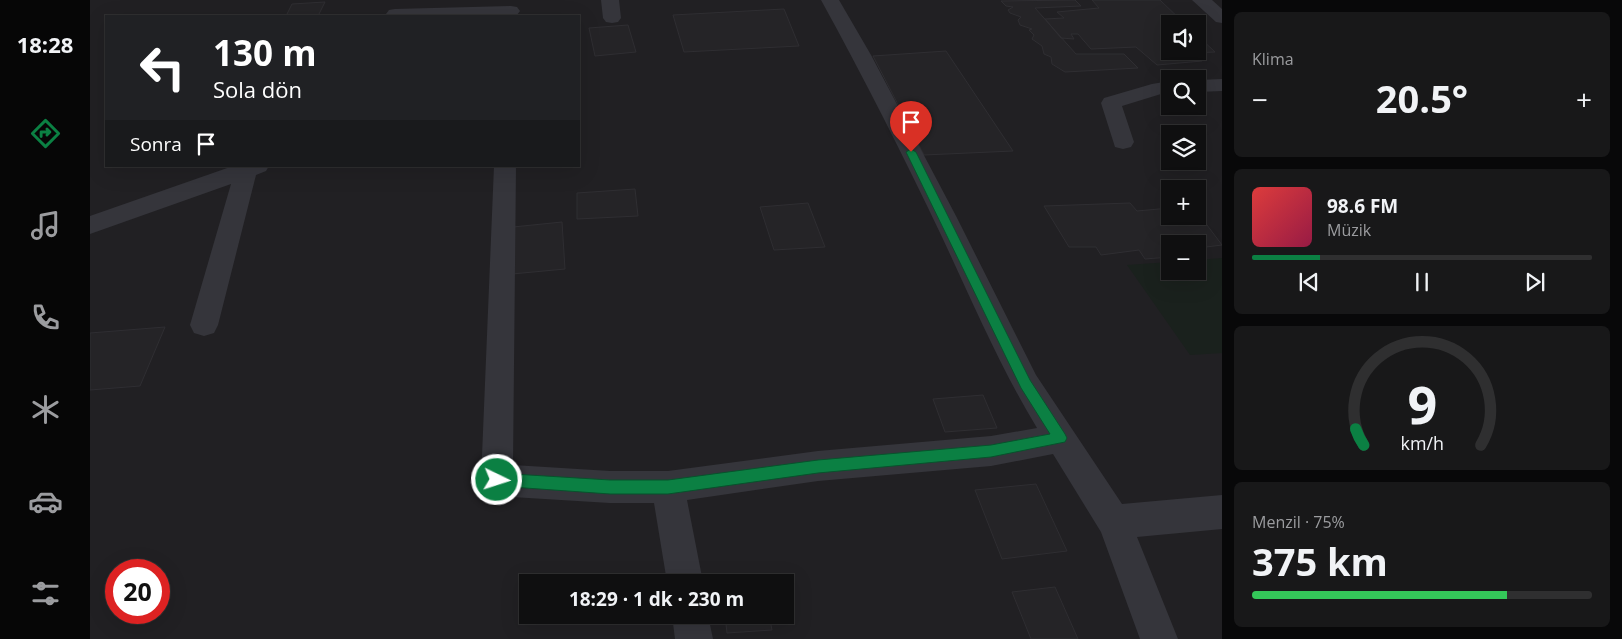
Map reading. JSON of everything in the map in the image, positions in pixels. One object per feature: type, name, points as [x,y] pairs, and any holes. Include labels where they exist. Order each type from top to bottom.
[{"type":"lane","points":[[610,0],[612,18]]},
{"type":"lane","points":[[830,0],[861,55],[935,199],[1026,384],[1114,522],[1159,639]]},
{"type":"lane","points":[[1201,0],[1222,18]]},
{"type":"lane","points":[[397,9],[512,9]]},
{"type":"lane","points":[[1206,86],[1222,85]]},
{"type":"lane","points":[[1122,142],[1111,103],[1161,88]]},
{"type":"lane","points":[[504,167],[497,480],[610,487],[668,487],[818,466],[991,451],[1060,438]]},
{"type":"lane","points":[[90,225],[252,169]]},
{"type":"lane","points":[[204,325],[252,169]]},
{"type":"lane","points":[[668,487],[683,574]]},
{"type":"lane","points":[[1114,522],[1222,512]]},
{"type":"lane","points":[[692,624],[694,639]]},
{"type":"shaded area","points":[[90,0],[1222,0],[1222,639],[90,639]]},
{"type":"shaded area","points":[[1222,258],[1222,353],[1190,355],[1127,265],[1161,263],[1161,280],[1206,280],[1206,259]]},
{"type":"building","points":[[1075,0],[1081,6],[1035,8],[1076,54],[1124,54],[1138,68],[1065,72],[1052,64],[1051,57],[1044,54],[1042,46],[1032,39],[1034,35],[1029,30],[1032,29],[1020,25],[1018,20],[1021,17],[1010,13],[1008,10],[1013,7],[1006,6],[1001,1]]},
{"type":"building","points":[[1092,0],[1160,0],[1176,15],[1161,15],[1161,60],[1202,61],[1157,65],[1136,47],[1091,49],[1078,34],[1071,34],[1074,39],[1061,38],[1045,19],[1064,18],[1057,12],[1099,8]]},
{"type":"building","points":[[325,2],[318,15],[286,15],[292,4]]},
{"type":"building","points":[[784,9],[799,46],[684,52],[673,15]]},
{"type":"building","points":[[628,25],[636,52],[595,56],[589,28]]},
{"type":"building","points":[[1206,44],[1215,52],[1206,52]]},
{"type":"building","points":[[946,51],[1013,151],[924,155],[873,56]]},
{"type":"building","points":[[635,189],[638,216],[577,219],[577,193]]},
{"type":"building","points":[[808,203],[825,247],[774,250],[760,207]]},
{"type":"building","points":[[1130,203],[1137,211],[1161,209],[1161,225],[1206,224],[1222,245],[1206,247],[1206,235],[1161,235],[1161,258],[1145,259],[1139,250],[1101,255],[1096,247],[1069,247],[1044,206]]},
{"type":"building","points":[[562,222],[565,269],[512,274],[513,227]]},
{"type":"building","points":[[165,327],[140,386],[90,390],[90,333]]},
{"type":"building","points":[[983,395],[997,428],[945,432],[933,399]]},
{"type":"building","points":[[1036,484],[1067,551],[1002,559],[975,490]]},
{"type":"building","points":[[1055,587],[1078,639],[1031,639],[1012,592]]},
{"type":"building","points":[[726,624],[771,624],[772,630],[727,633]]},
{"type":"route","points":[[497,480],[610,487],[668,487],[818,466],[991,451],[1060,438],[1026,384],[911,152]]}]
